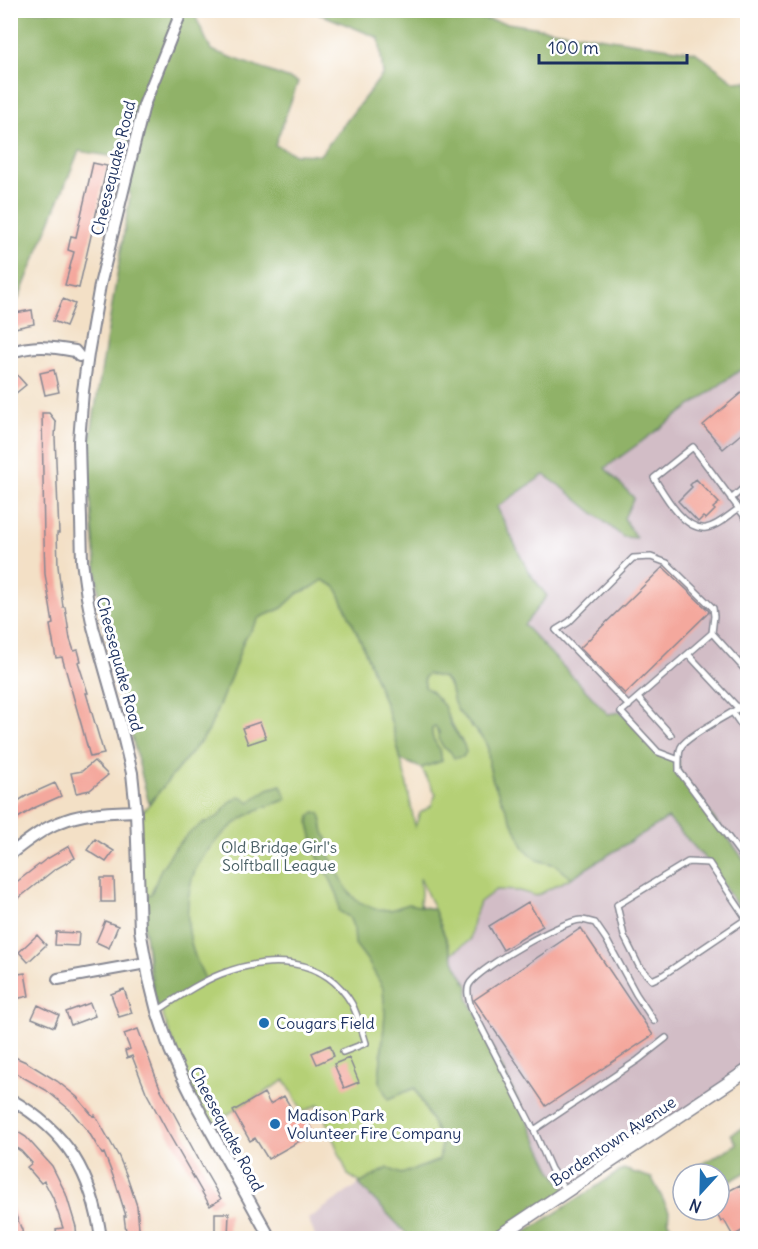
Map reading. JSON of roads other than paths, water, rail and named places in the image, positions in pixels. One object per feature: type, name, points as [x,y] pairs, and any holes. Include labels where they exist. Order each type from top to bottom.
[{"type":"street","name":"Cheesequake Road","points":[[182,10],[144,105],[100,285],[85,373],[79,428],[82,561],[96,641],[132,773],[136,811],[141,930],[157,1011],[180,1072],[270,1239]]},
{"type":"street","points":[[10,353],[41,346],[75,351],[79,356]]},
{"type":"street","points":[[10,855],[33,837],[57,823],[92,813],[136,811]]},
{"type":"street","points":[[58,979],[146,963]]},
{"type":"street","name":"Bordentown Avenue","points":[[496,1239],[747,1070]]},
{"type":"street","points":[[10,1099],[43,1121],[73,1154],[88,1184],[99,1220],[101,1239]]},
{"type":"lane","points":[[738,509],[713,526],[703,528],[692,524],[671,506],[654,478],[693,447],[731,499],[738,509],[747,522]]},
{"type":"lane","points":[[731,499],[747,484]]},
{"type":"lane","points":[[629,706],[556,630],[569,622],[633,558],[651,558],[667,563],[713,608],[712,633],[629,706],[621,712],[658,752],[679,760]]},
{"type":"lane","points":[[712,633],[747,673]]},
{"type":"lane","points":[[688,654],[739,709]]},
{"type":"lane","points":[[638,698],[671,735]]},
{"type":"lane","points":[[747,702],[695,735],[681,747],[679,760],[679,771],[747,864]]},
{"type":"lane","points":[[733,713],[747,735]]},
{"type":"lane","points":[[688,861],[709,863],[747,920],[652,980],[639,966],[624,936],[617,905],[688,861]]},
{"type":"lane","points":[[567,1192],[551,1169],[534,1130],[471,1007],[468,986],[487,968],[548,931],[580,920],[595,923],[654,1021]]},
{"type":"lane","points":[[157,1011],[220,974],[269,962],[304,965],[317,970],[337,985],[352,1004],[366,1043],[343,1052]]},
{"type":"lane","points":[[534,1130],[638,1060],[666,1038]]},
{"type":"place","name":"Cougars Field","points":[[264,1023]]},
{"type":"place","name":"Madison Park Volunteer Fire Company","points":[[275,1124]]},
{"type":"park label","name":"Old Bridge Girl's Solftball League","points":[[279,856]]}]
